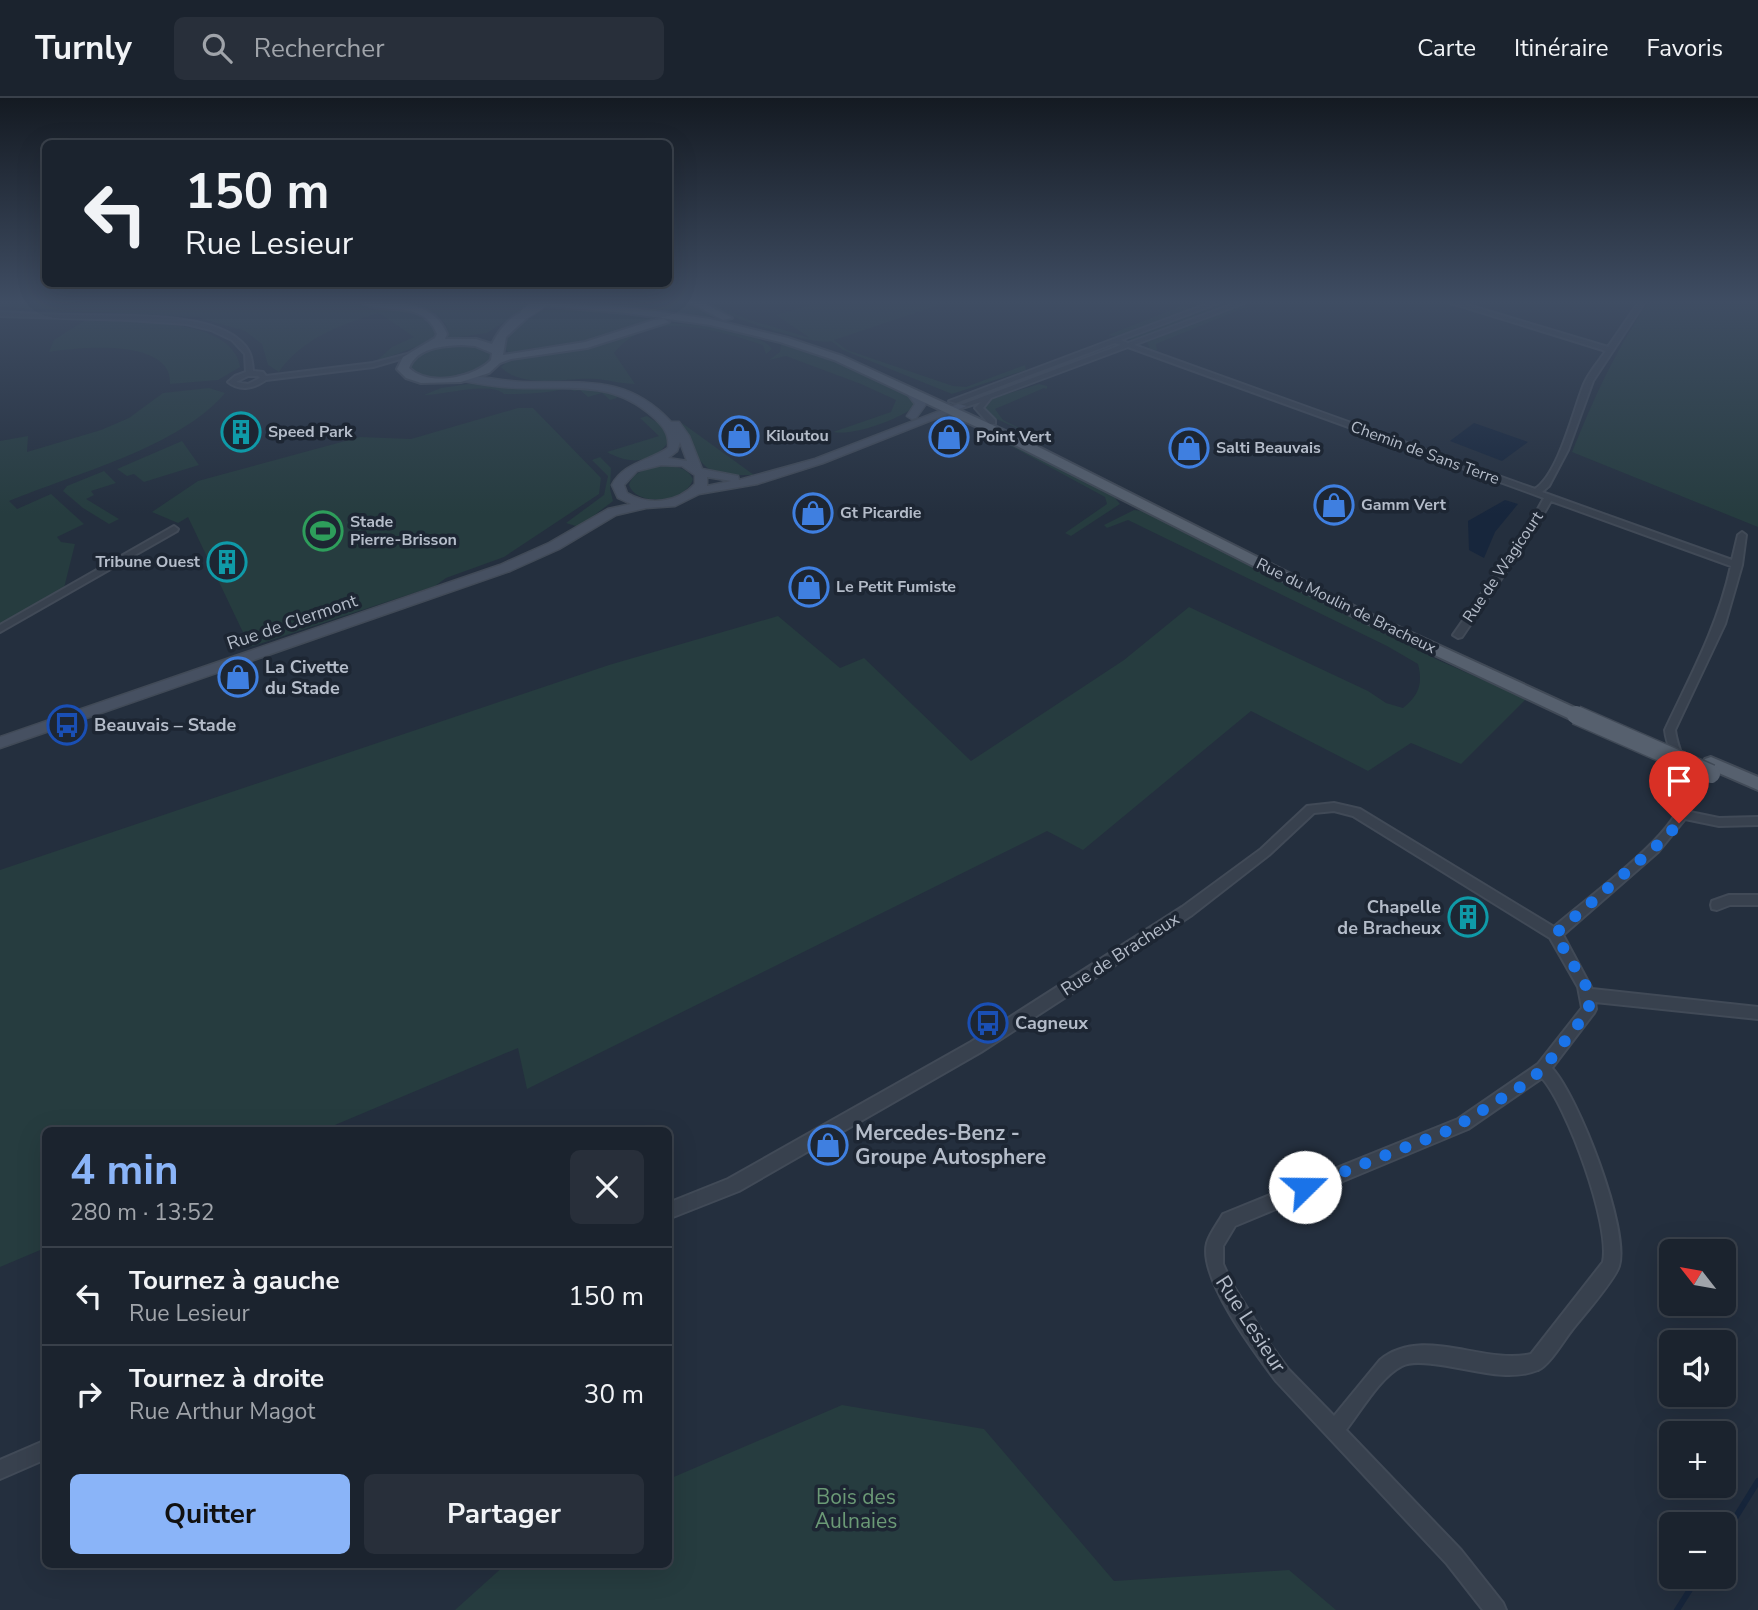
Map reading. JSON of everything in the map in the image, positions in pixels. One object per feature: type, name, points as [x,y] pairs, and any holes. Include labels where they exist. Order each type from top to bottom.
[{"type":"main road","points":[[403,373],[422,380],[590,384],[628,393],[655,412],[674,436],[673,449],[655,462]]},
{"type":"main road","points":[[462,379],[474,373]]},
{"type":"main road","points":[[501,373],[515,379],[598,381],[638,392],[676,425],[702,482],[696,491]]},
{"type":"main road","points":[[870,373],[911,392],[951,406]]},
{"type":"main road","points":[[886,373],[951,406]]},
{"type":"main road","points":[[911,392],[921,404],[912,416]]},
{"type":"main road","points":[[655,462],[678,462],[697,470],[733,478],[759,475],[912,416],[951,406]]},
{"type":"main road","points":[[696,491],[772,476],[841,453],[951,406]]},
{"type":"main road","name":"Rue du Moulin de Bracheux","points":[[951,406],[992,422],[1438,645],[1578,711]]},
{"type":"main road","name":"Rue du Moulin de Bracheux","points":[[951,406],[1381,624],[1711,769],[1758,794]]},
{"type":"main road","name":"Rue de Clermont","points":[[591,524],[616,505],[621,493],[618,485],[626,473],[655,462]]},
{"type":"main road","name":"Rue de Clermont","points":[[0,743],[505,568],[546,551],[618,509],[674,502],[696,491]]},
{"type":"main road","points":[[621,493],[629,499],[646,504]]},
{"type":"main road","name":"Rue du Moulin de Bracheux","points":[[1711,769],[1758,784]]},
{"type":"street","points":[[264,378],[262,374],[250,373],[237,377],[232,383],[249,386],[264,378],[332,373]]},
{"type":"street","points":[[951,406],[1030,373]]},
{"type":"street","points":[[1043,373],[1048,376]]},
{"type":"street","points":[[951,406],[991,396],[1057,373]]},
{"type":"street","name":"Chemin de Sans Terre","points":[[1202,373],[1737,565]]},
{"type":"street","name":"Rue de Wagicourt","points":[[1535,493],[1545,486],[1567,444],[1588,383],[1595,373]]},
{"type":"street","points":[[991,396],[982,402],[979,408],[992,422]]},
{"type":"street","name":"Rue de Wagicourt","points":[[1458,635],[1535,522],[1548,498]]},
{"type":"street","points":[[0,629],[174,530]]},
{"type":"street","points":[[1742,535],[1737,565],[1720,624],[1670,730],[1688,796],[1684,815],[1662,841],[1555,934],[1589,995],[1758,1013]]},
{"type":"street","name":"Rue de Bracheux","points":[[672,1209],[733,1185],[976,1047],[1186,911],[1254,861],[1308,811],[1316,807],[1343,808],[1364,816],[1555,934]]},
{"type":"street","points":[[1684,815],[1719,822],[1758,821]]},
{"type":"street","points":[[1717,905],[1729,901],[1758,900]]},
{"type":"street","name":"Rue Lesieur","points":[[1496,1610],[1454,1557],[1282,1375],[1255,1339],[1226,1290],[1217,1273],[1213,1255],[1219,1234],[1229,1220],[1463,1124],[1543,1069],[1586,1014],[1589,1009],[1589,995]]},
{"type":"street","points":[[1335,1429],[1388,1364],[1404,1355],[1508,1365],[1536,1362],[1611,1266],[1615,1248],[1611,1224],[1565,1100],[1556,1083],[1543,1069]]},
{"type":"street","points":[[0,1470],[42,1451]]},
{"type":"green space","points":[[168,373],[231,373],[218,380],[170,384]]},
{"type":"green space","points":[[417,373],[473,373],[454,378]]},
{"type":"green space","points":[[508,373],[627,373],[635,384],[596,379],[533,380]]},
{"type":"green space","points":[[830,373],[866,373],[891,384],[918,404],[877,425],[842,433],[833,432],[891,412],[896,400]]},
{"type":"green space","points":[[899,373],[913,373],[953,386],[966,387],[1005,373],[1018,373],[952,394]]},
{"type":"green space","points":[[1607,373],[1758,373],[1758,527],[1572,452]]},
{"type":"green space","points":[[468,384],[578,385],[615,393],[617,398],[610,400],[602,393],[588,397],[580,390],[567,388],[528,394],[504,394],[498,390],[478,389],[424,395],[441,388]]},
{"type":"green space","points":[[1039,384],[1047,386],[1047,389],[995,409],[1003,420],[1033,435],[992,417],[983,409],[988,400]]},
{"type":"green space","points":[[209,388],[225,393],[181,429],[124,457],[9,501],[17,509],[51,494],[84,524],[57,537],[61,542],[75,544],[64,588],[0,624],[0,441],[28,436],[27,452],[101,430],[129,418],[163,393]]},
{"type":"green space","points":[[518,408],[533,408],[601,478],[599,494],[504,557],[446,578],[435,586],[250,647],[188,517],[178,523],[152,512],[198,481],[360,437],[411,439]]},
{"type":"green space","points":[[647,416],[667,429],[669,441],[663,449],[641,460],[624,459],[607,452],[659,436],[640,418]]},
{"type":"green space","points":[[682,423],[754,475],[723,474],[706,466],[699,459]]},
{"type":"green space","points":[[182,441],[199,465],[144,482],[134,474],[127,476],[117,469]]},
{"type":"green space","points":[[1012,443],[1111,493],[1120,504],[1071,536],[1065,533],[1107,504],[1105,497],[1009,445]]},
{"type":"green space","points":[[600,457],[611,468],[610,489],[613,501],[579,527],[566,523],[604,495],[608,476],[592,460]]},
{"type":"green space","points":[[662,466],[676,467],[687,472],[693,479],[689,487],[682,493],[662,499],[642,497],[634,492],[629,485],[634,476]]},
{"type":"green space","points":[[104,471],[116,483],[91,491],[94,495],[86,499],[119,519],[109,524],[83,508],[63,491],[67,486]]},
{"type":"green space","points":[[1134,510],[1143,511],[1438,660],[1526,699],[1461,764],[1411,743],[1368,771],[1251,711],[1083,850],[1047,831],[527,1089],[518,1048],[330,1127],[42,1127],[42,1249],[0,1267],[0,870],[609,665],[778,616],[840,668],[864,658],[971,761],[1124,660],[1189,607],[1368,691],[1386,703],[1403,708],[1416,694],[1420,683],[1418,664],[1387,646],[1128,520],[1107,528],[1104,525]]},
{"type":"green space","name":"Bois des Aulnaies","points":[[842,1405],[984,1429],[1114,1581],[1289,1570],[1336,1610],[455,1610],[502,1568],[672,1568],[672,1478]]},
{"type":"water","points":[[1474,423],[1528,442],[1502,461],[1450,441]]},
{"type":"water","points":[[1505,500],[1518,504],[1495,532],[1484,558],[1469,550],[1468,521]]},
{"type":"waterway","points":[[1736,1517],[1758,1481]]},
{"type":"waterway","points":[[1677,1610],[1690,1589]]},
{"type":"place","name":"Speed Park","points":[[241,432]]},
{"type":"place","name":"Kiloutou","points":[[739,436]]},
{"type":"place","name":"Point Vert","points":[[949,437]]},
{"type":"place","name":"Salti Beauvais","points":[[1189,448]]},
{"type":"place","name":"Gamm Vert","points":[[1334,505]]},
{"type":"place","name":"Gt Picardie","points":[[813,513]]},
{"type":"place","name":"Stade Pierre-Brisson","points":[[323,531]]},
{"type":"place","name":"Tribune Ouest","points":[[227,562]]},
{"type":"place","name":"Le Petit Fumiste","points":[[809,587]]},
{"type":"place","name":"La Civette du Stade","points":[[238,677]]},
{"type":"place","name":"Beauvais – Stade","points":[[67,725]]},
{"type":"place","name":"Chapelle de Bracheux","points":[[1468,917]]},
{"type":"place","name":"Cagneux","points":[[988,1023]]},
{"type":"place","name":"Mercedes-Benz - Groupe Autosphere","points":[[828,1145]]},
{"type":"route","points":[[1305,1187],[1438,1136],[1476,1116],[1543,1069],[1586,1014],[1590,1003],[1586,986],[1555,934],[1679,823]]}]
